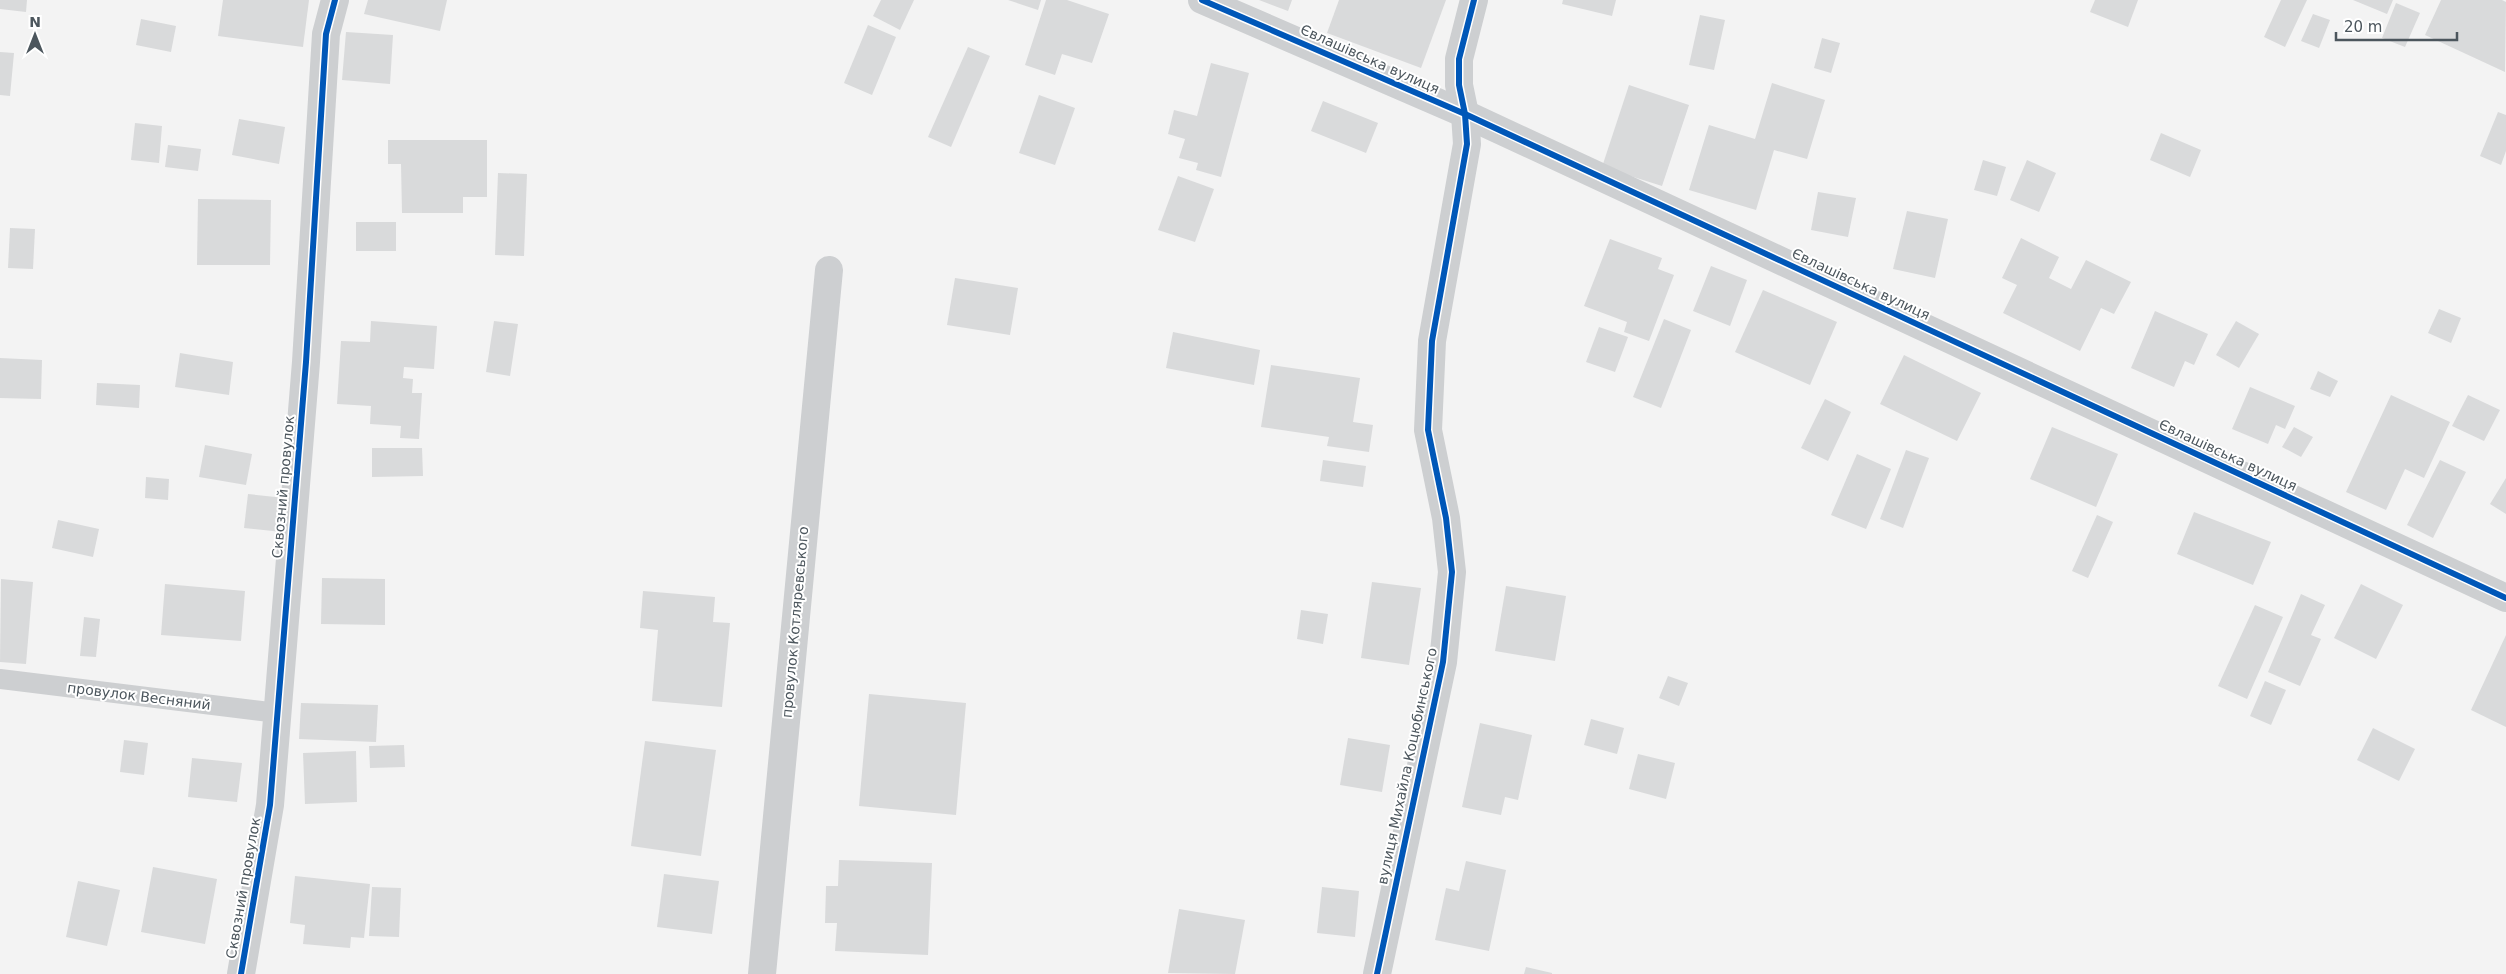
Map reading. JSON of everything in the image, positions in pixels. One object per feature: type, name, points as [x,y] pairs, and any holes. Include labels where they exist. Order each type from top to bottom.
[{"type":"street","name":"Сквозний провулок","points":[[241,974],[270,805],[306,362],[326,34],[334,0]]},
{"type":"street","name":"Євлашівська вулиця","points":[[1202,0],[1465,114],[2506,598]]},
{"type":"street","name":"вулиця Михайла Коцюбинського","points":[[1377,974],[1443,662],[1452,572],[1446,518],[1428,430],[1432,341],[1467,144],[1465,114],[1459,85],[1459,59],[1474,0]]},
{"type":"street","name":"провулок Котляревського","points":[[762,974],[829,270]]},
{"type":"lane","name":"провулок Весняний","points":[[0,679],[278,713]]},
{"type":"building","points":[[0,0],[27,0],[26,12],[0,9]]},
{"type":"building","points":[[223,0],[309,0],[303,47],[218,36]]},
{"type":"building","points":[[368,0],[447,0],[440,31],[364,14]]},
{"type":"building","points":[[881,0],[914,0],[900,30],[873,16]]},
{"type":"building","points":[[1008,0],[1041,0],[1038,10]]},
{"type":"building","points":[[1046,0],[1067,0],[1109,14],[1092,63],[1062,54],[1055,75],[1025,65]]},
{"type":"building","points":[[1259,0],[1292,0],[1288,11]]},
{"type":"building","points":[[1339,0],[1446,0],[1421,68],[1327,33]]},
{"type":"building","points":[[1563,0],[1616,0],[1612,16],[1562,4]]},
{"type":"building","points":[[2095,0],[2138,0],[2128,27],[2090,12]]},
{"type":"building","points":[[2281,0],[2307,0],[2285,47],[2264,37]]},
{"type":"building","points":[[2353,0],[2393,0],[2387,14]]},
{"type":"building","points":[[2441,0],[2502,0],[2506,2],[2505,72],[2425,35]]},
{"type":"building","points":[[2396,3],[2420,13],[2405,47],[2382,38]]},
{"type":"building","points":[[2313,14],[2330,20],[2319,48],[2301,41]]},
{"type":"building","points":[[1700,15],[1725,20],[1714,70],[1689,65]]},
{"type":"building","points":[[141,19],[176,26],[171,52],[136,45]]},
{"type":"building","points":[[868,25],[896,37],[872,95],[844,83]]},
{"type":"building","points":[[346,32],[393,35],[390,84],[342,80]]},
{"type":"building","points":[[1822,38],[1840,43],[1831,73],[1814,68]]},
{"type":"building","points":[[968,47],[990,56],[951,147],[928,137]]},
{"type":"building","points":[[0,52],[14,53],[10,96],[0,95]]},
{"type":"building","points":[[1211,63],[1249,73],[1221,177],[1196,170],[1198,163],[1179,158],[1185,139],[1168,134],[1174,110],[1197,116]]},
{"type":"building","points":[[1772,83],[1825,100],[1807,159],[1774,150],[1756,210],[1689,190],[1709,125],[1755,139]]},
{"type":"building","points":[[1629,85],[1689,105],[1662,186],[1602,167]]},
{"type":"building","points":[[1039,95],[1075,108],[1055,165],[1019,153]]},
{"type":"building","points":[[1323,101],[1378,123],[1366,153],[1311,131]]},
{"type":"building","points":[[2498,112],[2506,115],[2506,151],[2501,165],[2480,156]]},
{"type":"building","points":[[239,119],[285,127],[279,164],[232,155]]},
{"type":"building","points":[[135,123],[162,126],[159,163],[131,160]]},
{"type":"building","points":[[2161,133],[2201,150],[2190,177],[2150,160]]},
{"type":"building","points":[[388,140],[487,140],[487,197],[463,197],[463,213],[402,213],[401,164],[388,164]]},
{"type":"building","points":[[168,145],[201,149],[198,171],[165,167]]},
{"type":"building","points":[[1983,160],[2006,167],[1997,196],[1974,190]]},
{"type":"building","points":[[2027,160],[2056,173],[2039,212],[2010,200]]},
{"type":"building","points":[[498,173],[527,174],[524,256],[495,255]]},
{"type":"building","points":[[1178,176],[1214,189],[1195,242],[1158,230]]},
{"type":"building","points":[[1818,192],[1856,198],[1848,237],[1811,230]]},
{"type":"building","points":[[198,199],[271,200],[270,265],[197,265]]},
{"type":"building","points":[[1907,211],[1948,219],[1935,278],[1893,269]]},
{"type":"building","points":[[356,222],[396,222],[396,251],[356,251]]},
{"type":"building","points":[[10,228],[35,229],[33,269],[8,268]]},
{"type":"building","points":[[2021,238],[2059,257],[2049,278],[2071,289],[2086,260],[2131,282],[2114,314],[2101,308],[2080,351],[2003,313],[2017,285],[2002,278]]},
{"type":"building","points":[[1610,239],[1662,258],[1658,269],[1674,275],[1649,341],[1624,332],[1627,322],[1584,306]]},
{"type":"building","points":[[1711,266],[1747,280],[1730,326],[1693,311]]},
{"type":"building","points":[[955,278],[1018,288],[1010,335],[947,325]]},
{"type":"building","points":[[1763,290],[1837,322],[1810,385],[1735,352]]},
{"type":"building","points":[[2439,309],[2461,318],[2451,343],[2428,333]]},
{"type":"building","points":[[2155,311],[2208,334],[2194,365],[2185,361],[2174,387],[2131,368]]},
{"type":"building","points":[[1664,319],[1691,330],[1661,408],[1633,397]]},
{"type":"building","points":[[371,321],[437,326],[434,369],[404,367],[403,378],[413,379],[412,393],[422,393],[419,439],[400,438],[401,426],[370,424],[371,406],[337,404],[341,341],[370,342]]},
{"type":"building","points":[[494,321],[518,324],[510,376],[486,372]]},
{"type":"building","points":[[2236,321],[2259,334],[2239,368],[2216,355]]},
{"type":"building","points":[[1599,327],[1628,337],[1615,372],[1586,362]]},
{"type":"building","points":[[1173,332],[1260,350],[1254,385],[1166,368]]},
{"type":"building","points":[[180,353],[233,362],[229,395],[175,387]]},
{"type":"building","points":[[1904,355],[1981,393],[1957,441],[1880,404]]},
{"type":"building","points":[[0,358],[42,360],[41,399],[0,398]]},
{"type":"building","points":[[1271,365],[1360,378],[1353,422],[1373,425],[1369,452],[1327,446],[1329,437],[1261,427]]},
{"type":"building","points":[[2318,371],[2338,381],[2330,397],[2310,389]]},
{"type":"building","points":[[97,383],[140,385],[139,408],[96,405]]},
{"type":"building","points":[[2250,387],[2295,406],[2285,429],[2276,425],[2268,444],[2232,429]]},
{"type":"building","points":[[2391,395],[2450,422],[2424,478],[2405,469],[2386,510],[2346,492]]},
{"type":"building","points":[[2468,395],[2500,410],[2484,441],[2452,426]]},
{"type":"building","points":[[1825,399],[1851,412],[1828,461],[1801,448]]},
{"type":"building","points":[[2052,427],[2118,454],[2096,507],[2030,479]]},
{"type":"building","points":[[2294,427],[2313,437],[2301,457],[2282,447]]},
{"type":"building","points":[[205,445],[252,454],[246,485],[199,477]]},
{"type":"building","points":[[372,448],[422,448],[423,476],[372,477]]},
{"type":"building","points":[[1906,450],[1929,458],[1903,528],[1880,519]]},
{"type":"building","points":[[1857,454],[1891,469],[1866,529],[1831,515]]},
{"type":"building","points":[[1323,460],[1366,466],[1363,487],[1320,481]]},
{"type":"building","points":[[2440,460],[2466,472],[2433,538],[2407,525]]},
{"type":"building","points":[[146,477],[169,479],[168,500],[145,498]]},
{"type":"building","points":[[2506,478],[2506,514],[2490,504]]},
{"type":"building","points":[[248,494],[285,498],[282,532],[244,528]]},
{"type":"building","points":[[2194,512],[2271,542],[2253,585],[2177,554]]},
{"type":"building","points":[[2097,515],[2113,522],[2088,578],[2072,571]]},
{"type":"building","points":[[58,520],[99,529],[93,557],[52,548]]},
{"type":"building","points":[[322,578],[385,579],[385,625],[321,624]]},
{"type":"building","points":[[1,579],[33,582],[26,664],[0,662]]},
{"type":"building","points":[[1372,582],[1421,588],[1409,665],[1361,658]]},
{"type":"building","points":[[165,584],[245,591],[241,641],[161,635]]},
{"type":"building","points":[[2361,584],[2403,605],[2376,659],[2334,638]]},
{"type":"building","points":[[1506,586],[1566,596],[1555,661],[1495,651]]},
{"type":"building","points":[[643,591],[715,597],[713,622],[730,623],[722,707],[652,701],[658,630],[640,628]]},
{"type":"building","points":[[2301,594],[2325,605],[2311,635],[2321,639],[2300,686],[2268,672]]},
{"type":"building","points":[[2255,605],[2283,617],[2247,699],[2218,686]]},
{"type":"building","points":[[1301,610],[1328,614],[1323,644],[1297,639]]},
{"type":"building","points":[[84,617],[100,619],[96,657],[80,656]]},
{"type":"building","points":[[2506,635],[2506,727],[2471,710]]},
{"type":"building","points":[[1668,676],[1688,683],[1679,706],[1659,698]]},
{"type":"building","points":[[2265,681],[2286,690],[2271,725],[2250,716]]},
{"type":"building","points":[[869,694],[966,703],[956,815],[859,806]]},
{"type":"building","points":[[301,703],[378,705],[376,742],[299,739]]},
{"type":"building","points":[[1591,719],[1624,728],[1617,754],[1584,745]]},
{"type":"building","points":[[1480,723],[1532,735],[1518,800],[1505,797],[1501,815],[1462,807]]},
{"type":"building","points":[[2373,728],[2415,749],[2399,781],[2357,760]]},
{"type":"building","points":[[1348,738],[1390,745],[1382,792],[1340,785]]},
{"type":"building","points":[[124,740],[148,743],[144,775],[120,772]]},
{"type":"building","points":[[645,741],[716,750],[701,856],[631,846]]},
{"type":"building","points":[[404,745],[405,767],[370,768],[369,746]]},
{"type":"building","points":[[356,751],[357,802],[305,804],[303,753]]},
{"type":"building","points":[[1638,754],[1675,763],[1666,799],[1629,789]]},
{"type":"building","points":[[192,758],[242,763],[237,802],[188,797]]},
{"type":"building","points":[[839,860],[932,863],[928,955],[835,951],[837,923],[825,923],[826,886],[838,886]]},
{"type":"building","points":[[1466,861],[1506,870],[1489,951],[1435,940],[1446,888],[1459,891]]},
{"type":"building","points":[[153,867],[217,879],[205,944],[141,932]]},
{"type":"building","points":[[664,874],[719,881],[712,934],[657,927]]},
{"type":"building","points":[[295,876],[370,884],[364,938],[351,937],[350,948],[303,944],[305,925],[290,923]]},
{"type":"building","points":[[78,881],[120,890],[107,946],[66,937]]},
{"type":"building","points":[[372,887],[401,888],[399,937],[369,936]]},
{"type":"building","points":[[1322,887],[1359,891],[1355,937],[1317,933]]},
{"type":"building","points":[[1179,909],[1245,920],[1235,974],[1168,973]]},
{"type":"building","points":[[1526,967],[1552,973],[1552,974],[1524,974]]},
{"type":"cycle path","points":[[241,974],[270,805],[306,362],[326,34],[335,0]]},
{"type":"cycle path","points":[[1202,0],[1465,114],[2506,598]]},
{"type":"cycle path","points":[[1377,974],[1443,662],[1452,572],[1446,518],[1428,430],[1432,341],[1467,144],[1465,114],[1459,85],[1459,59],[1474,0]]}]
